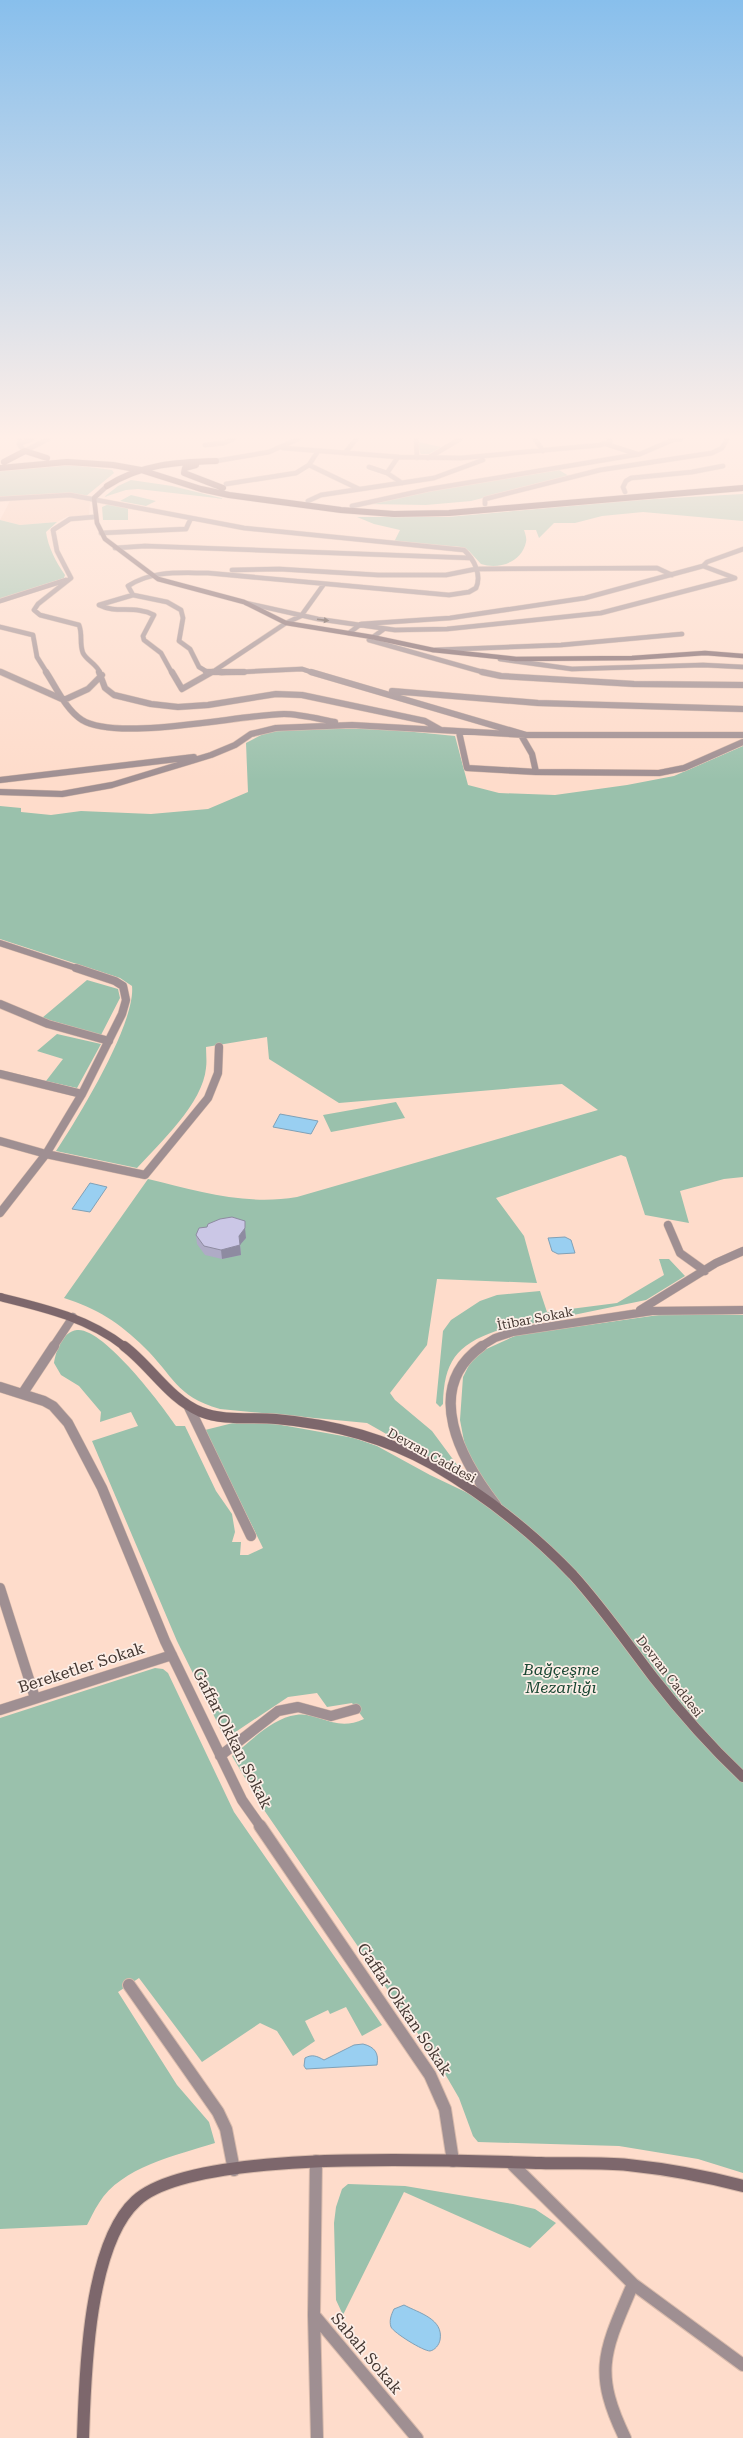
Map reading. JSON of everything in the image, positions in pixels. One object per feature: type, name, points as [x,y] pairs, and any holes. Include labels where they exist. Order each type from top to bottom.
[{"type":"main road","points":[[122,553],[152,575],[164,581],[244,602],[286,623],[372,636],[433,650],[498,658],[624,658],[715,653],[743,656]]},
{"type":"main road","name":"Devran Caddesi","points":[[0,1297],[73,1316],[115,1338],[141,1361],[176,1398],[189,1407],[208,1415],[221,1418],[279,1420],[361,1433],[410,1454],[498,1507],[546,1547],[575,1577],[690,1723],[743,1777]]},
{"type":"main road","points":[[83,2438],[90,2324],[109,2249],[120,2223],[136,2201],[148,2190],[193,2176],[316,2161],[453,2161],[635,2166],[684,2173],[743,2186]]},
{"type":"street","points":[[59,553],[71,574],[71,579]]},
{"type":"street","points":[[329,553],[471,558]]},
{"type":"street","points":[[204,572],[421,594],[461,593],[471,592],[478,585],[476,569],[467,553]]},
{"type":"street","points":[[349,632],[361,624],[450,618],[585,598],[703,566],[707,562],[733,553]]},
{"type":"street","points":[[244,602],[301,616],[361,624],[384,629],[463,629],[586,615],[633,606],[735,578],[703,566]]},
{"type":"street","points":[[133,595],[128,584],[137,579],[152,575],[278,569],[378,575],[446,575],[476,569],[657,568],[672,575]]},
{"type":"street","points":[[0,601],[71,579]]},
{"type":"street","points":[[71,579],[42,601],[34,610],[40,615],[79,625],[82,632],[80,645],[84,655],[96,665],[102,675],[105,688],[112,694],[151,704],[191,707],[270,695],[302,695],[379,713],[425,721],[443,731]]},
{"type":"street","points":[[324,584],[301,616],[286,623],[210,673],[182,689],[161,653],[143,638],[154,614],[142,608],[106,608],[98,605],[133,595],[168,602],[181,610],[183,618],[179,641],[191,651],[200,669],[210,673],[296,668],[376,690],[524,735]]},
{"type":"street","points":[[0,627],[33,635],[37,657],[64,700],[85,722],[108,727],[151,727],[285,714],[352,725],[524,735],[743,735]]},
{"type":"street","points":[[384,629],[372,636],[369,640],[371,642],[449,664],[501,676],[634,684],[743,685]]},
{"type":"street","points":[[433,650],[462,647],[520,648],[584,644],[682,634]]},
{"type":"street","points":[[498,658],[536,666],[581,669],[715,665],[743,667]]},
{"type":"street","points":[[0,671],[64,700],[88,689],[102,675]]},
{"type":"street","points":[[376,690],[546,704],[743,709]]},
{"type":"street","points":[[0,792],[50,795],[80,792],[146,776],[211,756],[235,745],[252,734],[269,729],[352,725]]},
{"type":"street","points":[[459,732],[467,768],[536,772],[659,773],[684,768],[743,742]]},
{"type":"street","points":[[524,735],[532,754],[536,772]]},
{"type":"street","points":[[0,780],[211,756]]},
{"type":"street","points":[[0,944],[115,981],[123,986],[126,993],[126,1000],[122,1014],[82,1094],[46,1154],[0,1213]]},
{"type":"street","points":[[0,1004],[48,1024],[109,1041]]},
{"type":"street","points":[[0,1141],[46,1154],[145,1175],[208,1098],[218,1073],[219,1048]]},
{"type":"street","points":[[0,1074],[82,1094]]},
{"type":"street","points":[[668,1225],[674,1246],[679,1254],[705,1271]]},
{"type":"street","points":[[634,1313],[676,1291],[726,1258],[743,1251]]},
{"type":"street","points":[[634,1313],[682,1310],[743,1310]]},
{"type":"street","name":"İtibar Sokak","points":[[498,1507],[470,1468],[459,1448],[454,1431],[452,1410],[453,1391],[455,1380],[464,1360],[486,1343],[507,1334],[634,1313]]},
{"type":"street","points":[[24,1393],[73,1316]]},
{"type":"street","name":"Gaffar Okkan Sokak","points":[[0,1387],[24,1393],[53,1406],[68,1423],[102,1488],[172,1655],[242,1800],[423,2062],[439,2089],[451,2129],[453,2161]]},
{"type":"street","points":[[189,1407],[251,1536]]},
{"type":"street","points":[[0,1588],[35,1698]]},
{"type":"street","name":"Bereketler Sokak","points":[[0,1710],[172,1655]]},
{"type":"street","points":[[220,1756],[278,1711],[288,1707],[303,1706],[322,1715],[331,1716],[356,1709]]},
{"type":"street","points":[[129,1985],[218,2112],[226,2129],[234,2170]]},
{"type":"street","name":"Sabah Sokak","points":[[316,2161],[314,2316],[417,2438]]},
{"type":"street","points":[[510,2162],[633,2284],[743,2364]]},
{"type":"street","points":[[625,2438],[612,2415],[604,2387],[602,2367],[606,2348],[633,2284]]},
{"type":"street","points":[[314,2316],[317,2438]]},
{"type":"green space","points":[[0,553],[53,553],[65,575],[64,578],[0,599]]},
{"type":"green space","points":[[471,553],[521,553],[509,563],[502,565],[488,566],[481,564]]},
{"type":"green space","points":[[297,729],[384,729],[455,736],[468,785],[499,793],[555,795],[627,785],[674,776],[743,746],[743,1177],[724,1179],[680,1191],[689,1223],[645,1215],[626,1157],[621,1155],[496,1198],[524,1236],[537,1283],[437,1279],[427,1345],[390,1393],[395,1400],[432,1431],[469,1481],[367,1423],[220,1409],[205,1404],[193,1398],[176,1384],[154,1357],[135,1338],[117,1324],[87,1306],[64,1298],[148,1179],[222,1196],[259,1200],[297,1197],[598,1110],[562,1084],[339,1103],[269,1059],[267,1037],[206,1047],[206,1068],[203,1081],[197,1095],[179,1122],[137,1168],[56,1151],[91,1094],[116,1046],[131,1002],[132,986],[120,978],[0,939],[0,806],[21,808],[21,812],[51,815],[81,811],[151,814],[208,809],[248,792],[246,743],[267,732]]},
{"type":"green space","points":[[87,980],[118,989],[120,998],[101,1035],[42,1018]]},
{"type":"green space","points":[[57,1034],[101,1044],[77,1088],[46,1081],[63,1059],[37,1051]]},
{"type":"green space","points":[[396,1102],[405,1118],[331,1132],[323,1115]]},
{"type":"green space","points":[[659,1259],[669,1259],[685,1276],[646,1300],[496,1331],[471,1342],[455,1357],[450,1366],[446,1377],[443,1404],[440,1407],[436,1403],[443,1331],[451,1320],[480,1301],[497,1295],[540,1291],[547,1312],[617,1303],[664,1275]]},
{"type":"green space","name":"Bağçeşme Mezarlığı","points":[[673,1313],[743,1315],[743,2173],[698,2159],[619,2146],[478,2142],[473,2136],[459,2098],[441,2067],[264,1810],[232,1756],[262,1731],[287,1717],[304,1715],[344,1724],[353,1723],[364,1719],[352,1703],[327,1707],[317,1693],[288,1697],[231,1735],[223,1734],[177,1641],[92,1441],[138,1426],[131,1412],[100,1422],[101,1412],[79,1386],[61,1375],[54,1363],[58,1348],[64,1338],[67,1334],[77,1330],[88,1332],[116,1354],[131,1369],[176,1426],[185,1426],[216,1491],[232,1514],[235,1532],[232,1542],[241,1542],[240,1555],[248,1555],[263,1548],[205,1430],[237,1422],[276,1424],[354,1438],[377,1446],[430,1475],[497,1507],[467,1457],[460,1420],[463,1377],[470,1363],[482,1351],[517,1335]]},
{"type":"green space","points":[[155,1668],[163,1669],[168,1673],[234,1812],[382,2025],[362,2036],[346,2007],[330,2014],[328,2010],[305,2021],[315,2041],[293,2056],[277,2031],[260,2023],[202,2062],[139,1978],[118,1992],[177,2085],[209,2122],[215,2143],[167,2158],[135,2171],[121,2180],[109,2191],[99,2203],[87,2225],[0,2229],[0,1718]]},
{"type":"green space","points":[[348,2184],[405,2186],[513,2204],[535,2209],[556,2223],[530,2248],[404,2192],[343,2315],[336,2300],[334,2223],[336,2207],[342,2189]]},
{"type":"water","points":[[280,1114],[318,1121],[311,1134],[273,1127]]},
{"type":"water","points":[[90,1183],[107,1187],[90,1212],[72,1209]]},
{"type":"water","points":[[565,1237],[571,1240],[575,1253],[558,1254],[552,1251],[548,1238]]},
{"type":"water","points":[[363,2044],[371,2047],[377,2054],[377,2065],[306,2069],[304,2066],[305,2058],[310,2056],[319,2057],[324,2060],[354,2045]]},
{"type":"water","points":[[404,2305],[423,2314],[438,2327],[440,2340],[434,2350],[426,2350],[415,2345],[391,2327],[390,2322],[394,2309]]},
{"type":"building","points":[[232,1217],[245,1221],[245,1228],[239,1236],[240,1245],[221,1250],[204,1246],[196,1235],[199,1228],[207,1227],[208,1224],[220,1219]]}]
